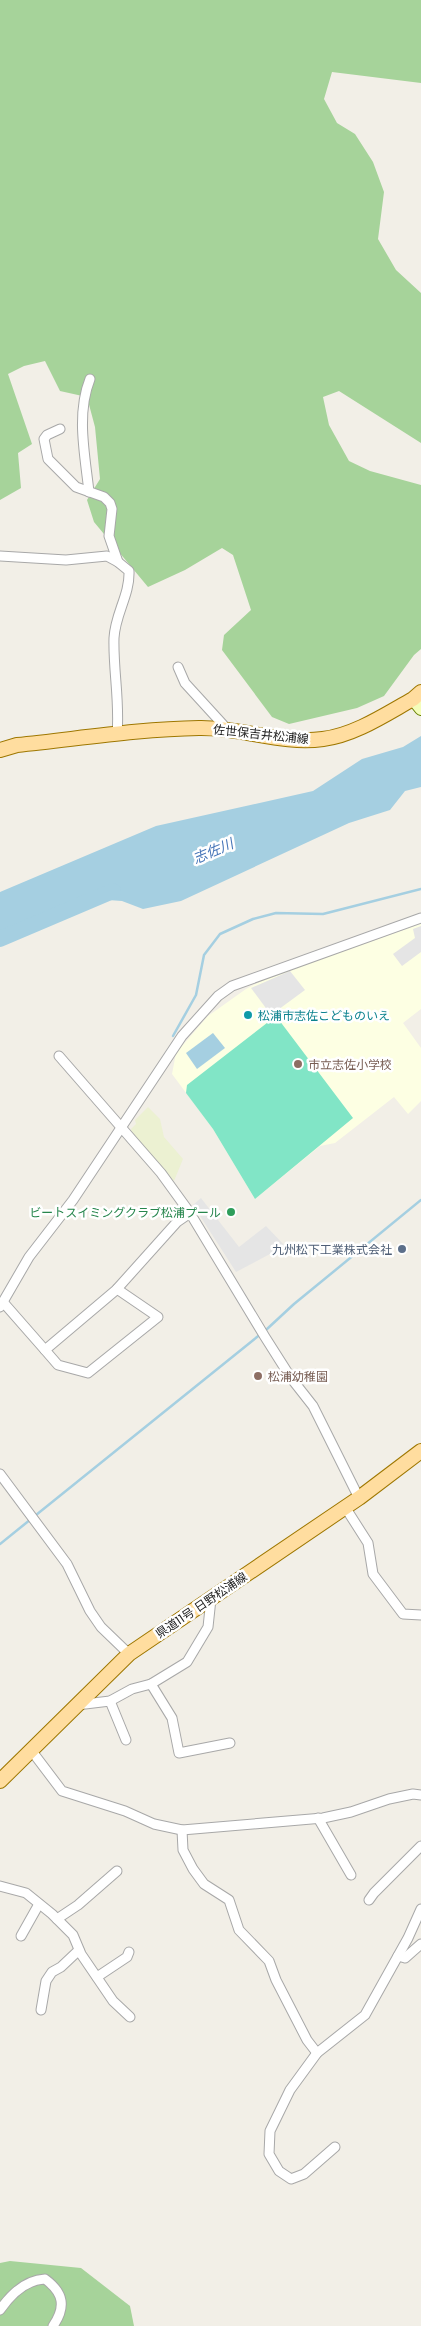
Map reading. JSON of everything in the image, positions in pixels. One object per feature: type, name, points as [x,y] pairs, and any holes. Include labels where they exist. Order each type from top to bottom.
[{"type":"main road","name":"佐世保吉井松浦線","points":[[0,750],[17,746],[117,734],[199,728],[227,729],[300,740],[323,739],[344,735],[418,700]]},
{"type":"main road","name":"県道11号 日野松浦線","points":[[0,1781],[129,1654],[359,1498],[421,1451]]},
{"type":"street","points":[[89,492],[83,438],[84,399],[90,379]]},
{"type":"street","points":[[60,429],[47,435],[44,439],[48,459],[76,488],[104,497],[110,502],[112,510],[109,536],[118,562]]},
{"type":"street","points":[[0,556],[66,560],[107,556],[129,571],[130,585],[118,615],[114,638],[118,694],[117,734]]},
{"type":"street","points":[[178,667],[185,683],[227,729]]},
{"type":"street","points":[[117,1289],[158,1317],[88,1373],[58,1366],[2,1304],[29,1257],[73,1200],[182,1036],[218,996],[232,986],[421,918]]},
{"type":"street","points":[[59,1056],[161,1173],[190,1212],[290,1378],[313,1406],[359,1498]]},
{"type":"street","points":[[45,1350],[117,1289],[177,1222],[190,1212]]},
{"type":"street","points":[[0,1474],[68,1564],[90,1611],[101,1627],[129,1654]]},
{"type":"street","points":[[346,1507],[368,1544],[373,1574],[403,1614],[421,1615]]},
{"type":"street","points":[[77,1705],[110,1702],[132,1689],[151,1684],[187,1662],[208,1627],[211,1599]]},
{"type":"street","points":[[151,1684],[172,1718],[179,1754],[230,1743]]},
{"type":"street","points":[[110,1702],[126,1740]]},
{"type":"street","points":[[31,1750],[62,1791],[125,1811],[154,1824],[182,1830],[318,1818],[351,1812],[389,1799],[413,1794],[421,1795]]},
{"type":"street","points":[[318,1818],[351,1875]]},
{"type":"street","points":[[182,1830],[182,1850],[192,1869],[204,1884],[229,1900],[239,1930],[269,1961],[276,1980],[307,2040],[317,2053]]},
{"type":"street","points":[[369,1900],[421,1846]]},
{"type":"street","points":[[57,1919],[78,1905],[117,1871]]},
{"type":"street","points":[[0,1886],[26,1893],[73,1935],[79,1950],[113,2001],[130,2017]]},
{"type":"street","points":[[21,1936],[39,1904]]},
{"type":"street","points":[[335,2147],[304,2174],[291,2179],[279,2171],[269,2154],[270,2131],[290,2090],[317,2053],[365,2015],[398,1956],[421,1909]]},
{"type":"street","points":[[398,1956],[405,1958],[421,1944]]},
{"type":"street","points":[[41,2010],[46,1981],[52,1972],[61,1967],[79,1950]]},
{"type":"street","points":[[97,1977],[127,1957],[129,1952]]},
{"type":"street","points":[[0,2310],[18,2290],[34,2280],[45,2279],[55,2286],[61,2299],[62,2314],[53,2326]]},
{"type":"shaded area","name":"市立志佐小学校","points":[[421,924],[421,1009],[403,1023],[421,1048],[421,1101],[408,1114],[394,1097],[335,1143],[320,1146],[255,1199],[213,1129],[172,1074],[176,1053],[208,1016],[246,989],[267,978]]},
{"type":"shaded area","points":[[421,926],[421,952],[402,966],[393,954],[415,938],[413,929]]},
{"type":"shaded area","points":[[290,971],[305,990],[271,1015],[251,988]]},
{"type":"shaded area","points":[[148,1107],[160,1119],[164,1137],[183,1159],[174,1181],[132,1132],[131,1129],[136,1124],[135,1120]]},
{"type":"shaded area","points":[[201,1198],[239,1247],[266,1226],[285,1246],[236,1272],[193,1205]]},
{"type":"green space","points":[[0,0],[421,0],[421,83],[332,72],[324,99],[337,123],[355,134],[373,162],[384,192],[378,239],[396,270],[421,293],[421,443],[339,391],[323,397],[329,425],[349,461],[370,471],[421,485],[421,649],[414,655],[384,696],[357,708],[289,724],[272,717],[222,650],[224,635],[251,610],[233,555],[222,548],[185,570],[148,587],[94,522],[87,500],[100,479],[95,427],[87,397],[60,391],[45,361],[24,366],[8,374],[32,444],[18,453],[21,488],[0,500]]},
{"type":"green space","points":[[276,1016],[353,1118],[255,1199],[213,1129],[186,1093],[187,1085]]},
{"type":"green space","points":[[10,2261],[81,2268],[130,2306],[134,2326],[0,2326],[0,2263]]},
{"type":"water","points":[[421,736],[421,787],[405,791],[390,810],[349,823],[181,901],[143,909],[122,901],[80,898],[36,916],[0,934],[0,892],[156,826],[313,791],[362,759],[403,747]]},
{"type":"water","points":[[213,1033],[225,1048],[197,1069],[186,1053]]},
{"type":"waterway","points":[[173,1036],[196,995],[204,955],[220,934],[253,919],[276,913],[323,914],[421,889]]},
{"type":"waterway","name":"志佐川","points":[[0,939],[113,891]]},
{"type":"waterway","points":[[0,1544],[267,1329],[294,1304],[421,1200]]},
{"type":"place","name":"松浦市志佐こどものいえ","points":[[248,1015]]},
{"type":"place","name":"市立志佐小学校","points":[[298,1064]]},
{"type":"place","name":"ビートスイミングクラブ松浦プール","points":[[231,1212]]},
{"type":"place","name":"九州松下工業株式会社","points":[[402,1249]]},
{"type":"place","name":"松浦幼稚園","points":[[258,1376]]}]
